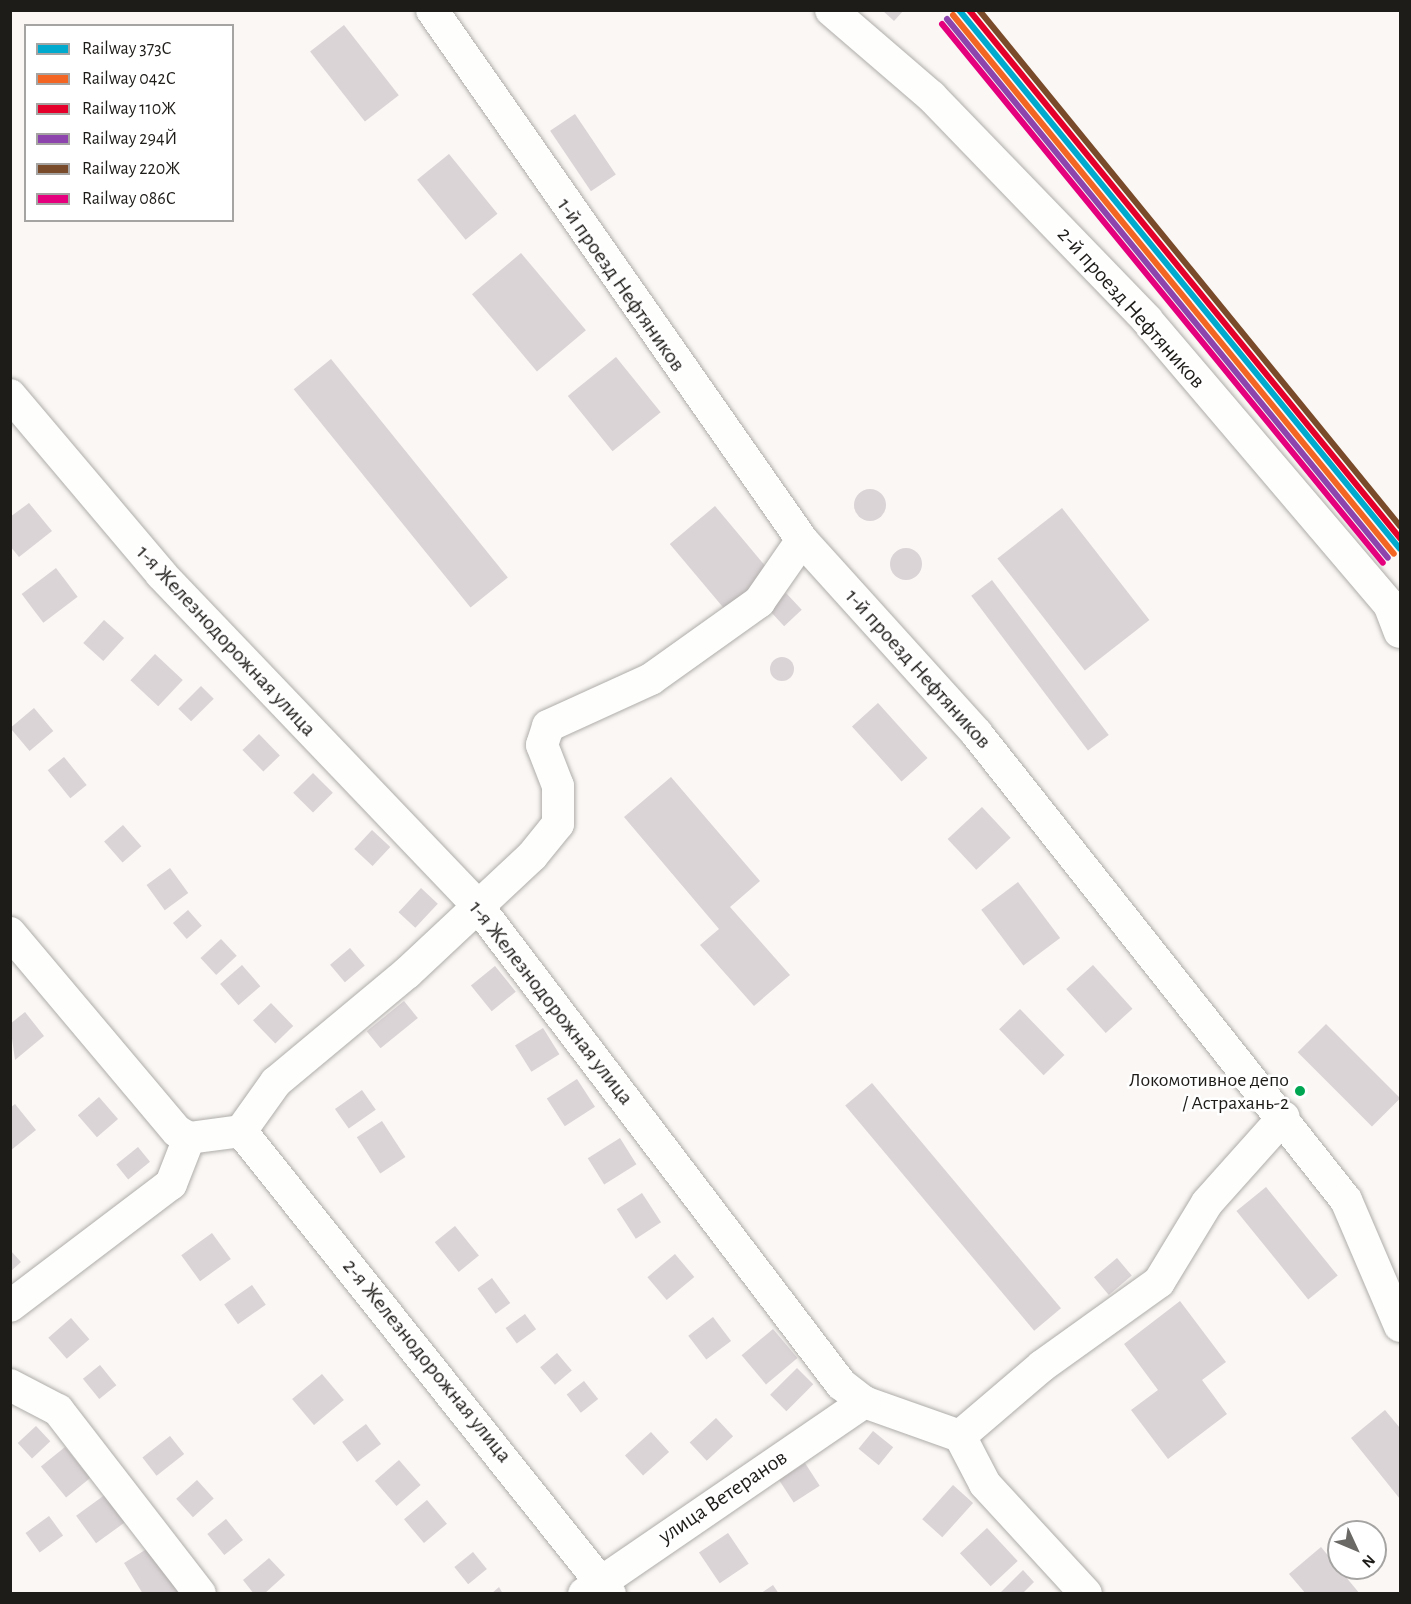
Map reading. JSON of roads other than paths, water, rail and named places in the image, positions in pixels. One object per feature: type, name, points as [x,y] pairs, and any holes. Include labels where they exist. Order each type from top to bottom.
[{"type":"street","name":"1-й проезд Нефтяников","points":[[432,10],[802,540],[977,734],[1284,1117],[1346,1200],[1401,1326]]},
{"type":"street","name":"2-й проезд Нефтяников","points":[[831,10],[932,96],[1147,320],[1389,604],[1401,632]]},
{"type":"street","name":"1-я Железнодорожная улица","points":[[10,395],[161,574],[477,905],[841,1384],[864,1402],[960,1436]]},
{"type":"street","points":[[10,933],[177,1131],[189,1138],[241,1131],[276,1082],[407,973],[477,905],[532,856],[558,824],[558,786],[542,745],[548,726],[651,679],[759,602],[802,540]]},
{"type":"street","points":[[1086,1593],[986,1484],[960,1436],[1042,1366],[1159,1282],[1207,1203],[1284,1117]]},
{"type":"street","name":"2-я Железнодорожная улица","points":[[241,1131],[599,1589]]},
{"type":"street","points":[[10,1306],[171,1184],[189,1138]]},
{"type":"street","points":[[10,1385],[58,1410],[200,1593]]},
{"type":"street","name":"улица Ветеранов","points":[[599,1589],[864,1402]]},
{"type":"rail line","name":"373C","points":[[959,10],[1400,549]]},
{"type":"rail line","name":"110Ж","points":[[969,10],[1400,538]]},
{"type":"rail line","name":"220Ж","points":[[979,10],[1400,526]]},
{"type":"rail line","name":"042С","points":[[953,15],[1394,554]]},
{"type":"rail line","name":"294Й","points":[[947,19],[1388,558]]},
{"type":"rail line","name":"086С","points":[[942,24],[1383,563]]},
{"type":"place","name":"Локомотивное депо / Астрахань-2","points":[[1300,1091]]}]
